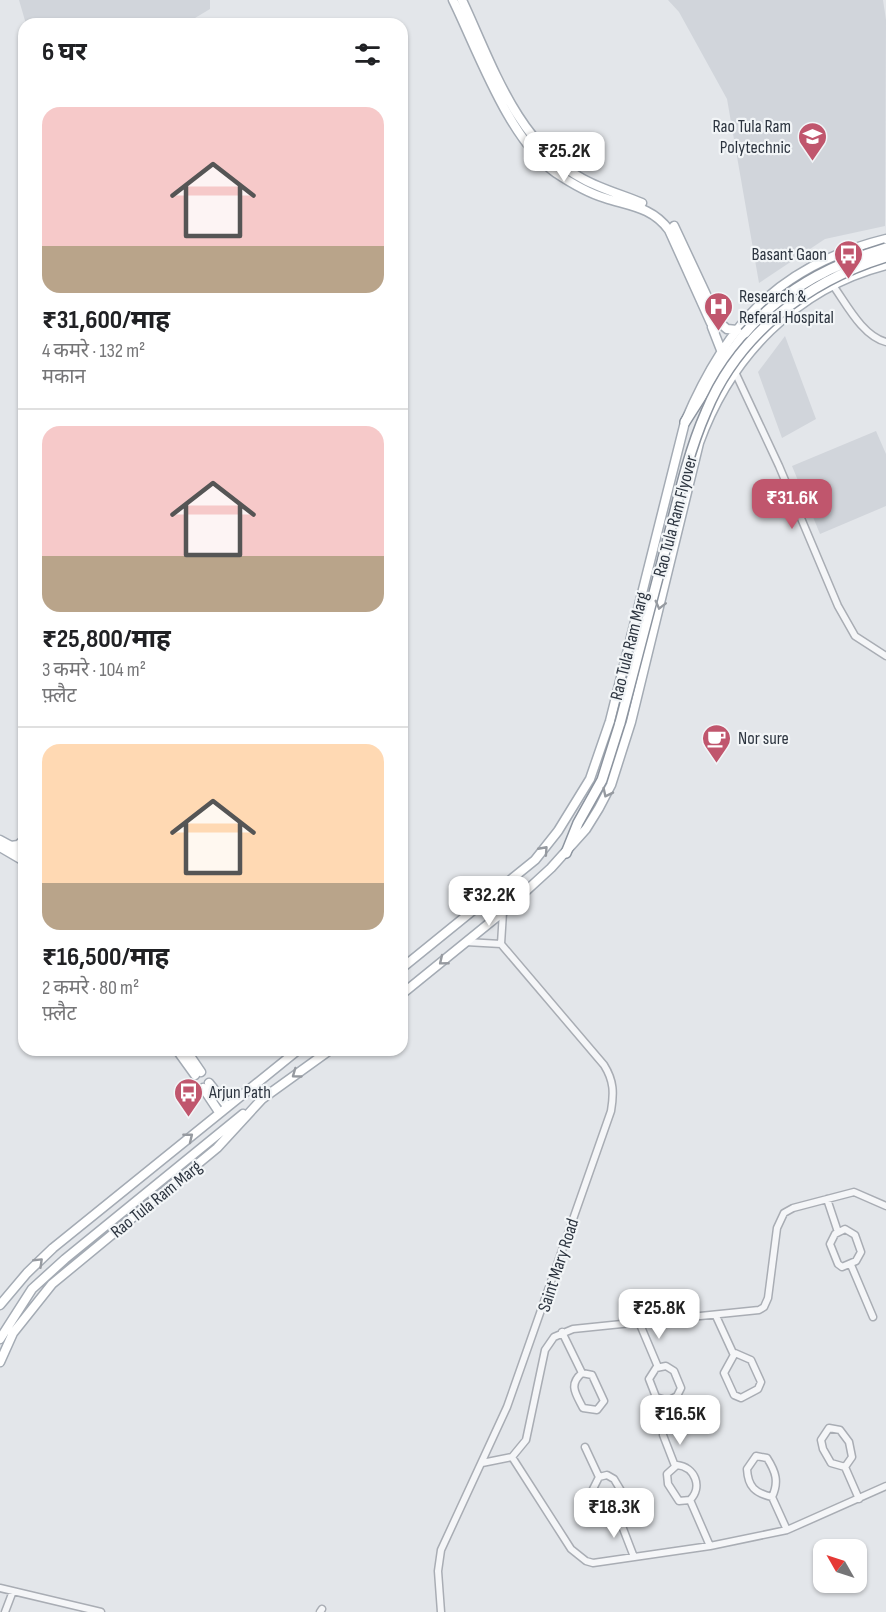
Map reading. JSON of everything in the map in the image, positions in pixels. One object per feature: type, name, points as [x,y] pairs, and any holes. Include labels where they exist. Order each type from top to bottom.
[{"type":"highway","points":[[685,422],[725,359],[745,333],[784,296],[825,270],[885,241]]},
{"type":"highway","name":"Rao Tula Ram Flyover","points":[[566,853],[578,823],[602,780],[620,723],[694,443],[718,386],[752,340],[794,300],[838,274],[886,257]]},
{"type":"main road","points":[[453,0],[509,116],[534,152],[556,172],[588,192],[647,207]]},
{"type":"main road","points":[[462,0],[516,112],[542,149],[582,179],[647,207],[669,230],[685,257],[715,323],[721,350]]},
{"type":"main road","name":"Rao Tula Ram Marg","points":[[408,963],[535,860],[558,831],[590,779],[610,721],[685,422],[704,378],[721,350],[778,287],[810,266],[842,251],[885,241]]},
{"type":"main road","points":[[842,251],[853,255],[856,265],[848,277]]},
{"type":"main road","name":"Rao Tula Ram Marg","points":[[408,989],[503,912],[566,853],[591,822],[614,775],[631,722],[699,443],[708,419],[735,372],[772,327],[801,304],[832,284],[886,265]]},
{"type":"main road","points":[[715,323],[726,329],[737,330]]},
{"type":"main road","points":[[0,840],[18,850]]},
{"type":"main road","points":[[10,846],[18,845]]},
{"type":"main road","points":[[0,847],[18,858]]},
{"type":"main road","points":[[182,1056],[198,1073],[189,1056]]},
{"type":"main road","name":"Rao Tula Ram Marg","points":[[0,1305],[53,1248],[290,1056]]},
{"type":"main road","name":"Rao Tula Ram Marg","points":[[0,1362],[13,1333],[52,1284],[217,1149],[262,1099],[322,1056]]},
{"type":"main road","points":[[219,1112],[206,1085],[227,1106]]},
{"type":"main road","points":[[0,1340],[32,1289],[65,1259],[262,1099]]},
{"type":"street","points":[[832,284],[867,331],[877,339],[886,342]]},
{"type":"street","points":[[735,372],[779,466],[838,606],[855,636],[886,656]]},
{"type":"street","points":[[466,942],[501,944],[503,912]]},
{"type":"street","name":"Saint Mary Road","points":[[441,1612],[438,1571],[441,1550],[507,1407],[534,1338],[611,1111],[614,1095],[612,1080],[604,1065],[501,944]]},
{"type":"street","points":[[482,1462],[512,1456],[526,1440],[545,1350],[554,1337],[562,1332],[759,1310],[764,1307],[768,1298],[780,1220],[794,1208],[854,1192],[886,1206]]},
{"type":"street","points":[[827,1199],[838,1232]]},
{"type":"street","points":[[849,1230],[855,1235],[861,1254],[851,1265],[840,1266],[830,1248],[831,1238],[838,1232],[849,1230]]},
{"type":"street","points":[[851,1265],[873,1317]]},
{"type":"street","points":[[716,1316],[733,1353],[751,1360],[761,1380],[758,1389],[741,1398],[734,1395],[725,1376],[725,1368],[733,1353]]},
{"type":"street","points":[[639,1322],[658,1367]]},
{"type":"street","points":[[562,1332],[582,1373]]},
{"type":"street","points":[[658,1367],[672,1369],[680,1384],[680,1392],[672,1400],[660,1400],[650,1382],[658,1367]]},
{"type":"street","points":[[582,1373],[592,1375],[603,1397],[604,1401],[597,1410],[583,1408],[573,1387],[575,1379],[582,1373]]},
{"type":"street","points":[[829,1428],[837,1428],[849,1442],[852,1457],[845,1467],[831,1463],[822,1449],[821,1440],[829,1428]]},
{"type":"street","points":[[663,1435],[675,1466]]},
{"type":"street","points":[[585,1447],[599,1477]]},
{"type":"street","points":[[512,1456],[576,1555],[593,1563],[710,1546],[787,1530],[886,1486]]},
{"type":"street","points":[[756,1456],[766,1458],[777,1478],[777,1488],[772,1497],[760,1494],[753,1489],[747,1469],[756,1456]]},
{"type":"street","points":[[675,1466],[686,1467],[696,1482],[698,1490],[690,1500],[679,1501],[668,1484],[667,1474],[675,1466]]},
{"type":"street","points":[[845,1467],[859,1499]]},
{"type":"street","points":[[607,1475],[614,1479],[622,1491],[626,1505],[617,1513],[604,1510],[594,1499],[593,1489],[599,1477],[607,1475]]},
{"type":"street","points":[[772,1497],[787,1530]]},
{"type":"street","points":[[690,1500],[710,1546]]},
{"type":"street","points":[[617,1513],[634,1557]]},
{"type":"street","points":[[0,1588],[100,1612]]},
{"type":"street","points":[[5,1612],[14,1591]]},
{"type":"shaded area","points":[[19,0],[210,0],[210,9],[195,18],[24,18]]},
{"type":"shaded area","name":"Rao Tula Ram Polytechnic","points":[[668,0],[883,0],[886,20],[885,226],[825,239],[759,283],[727,99],[679,12]]},
{"type":"shaded area","points":[[785,336],[816,419],[782,438],[758,372]]},
{"type":"shaded area","points":[[876,431],[886,454],[886,506],[820,534],[792,466]]},
{"type":"place","name":"Rao Tula Ram Polytechnic","points":[[812,162]]},
{"type":"place","name":"Basant Gaon","points":[[848,280]]},
{"type":"place","name":"Research & Referal Hospital","points":[[718,332]]},
{"type":"place","name":"Nor sure","points":[[717,764]]},
{"type":"place","name":"Arjun Path","points":[[188,1118]]}]
